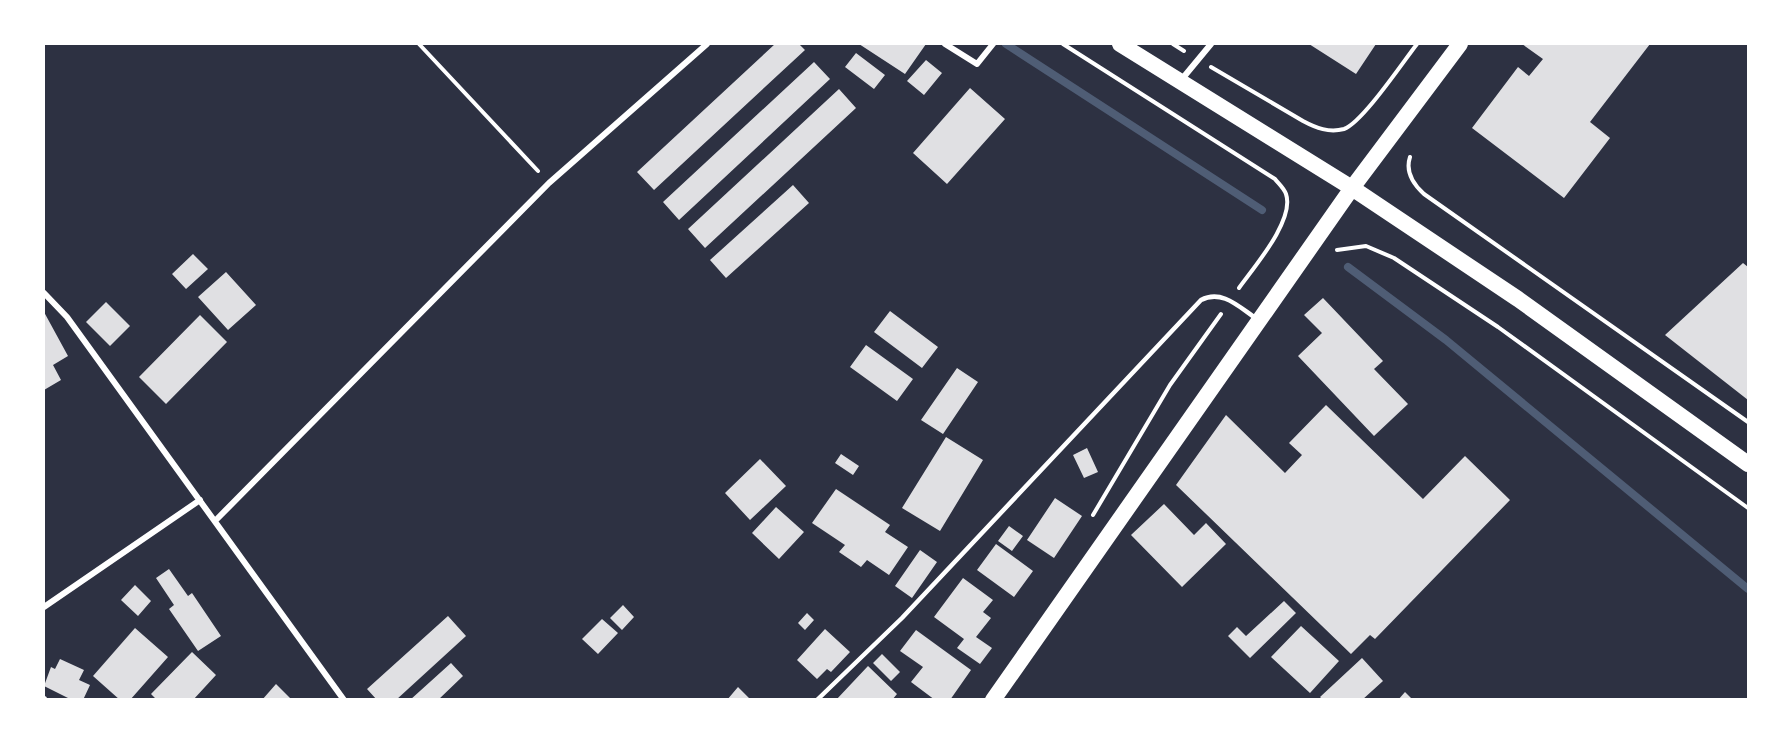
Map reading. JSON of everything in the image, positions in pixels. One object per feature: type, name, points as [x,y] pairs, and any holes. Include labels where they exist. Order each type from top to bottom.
[{"type":"highway","points":[[1120,44],[1352,188],[1518,299],[1749,464]]},
{"type":"highway","points":[[993,699],[1352,188],[1460,44]]},
{"type":"street","points":[[215,521],[549,183],[707,44]]},
{"type":"street","points":[[945,44],[978,64],[993,44]]},
{"type":"street","points":[[1180,82],[1212,44]]},
{"type":"street","points":[[44,293],[67,316],[344,699]]},
{"type":"street","points":[[44,607],[200,500]]},
{"type":"lane","points":[[817,699],[902,618],[1201,300],[1211,295],[1225,298],[1259,321]]},
{"type":"path","points":[[419,44],[549,183]]},
{"type":"path","points":[[1173,44],[1314,127],[1334,131],[1354,124],[1418,44]]},
{"type":"path","points":[[1410,158],[1407,166],[1410,176],[1424,194],[1749,422]]},
{"type":"path","points":[[1329,254],[1340,248],[1366,246],[1394,258],[1498,327],[1749,508]]},
{"type":"building","points":[[775,44],[799,44],[805,50],[654,190],[637,172]]},
{"type":"building","points":[[859,44],[926,44],[905,74]]},
{"type":"building","points":[[1309,44],[1376,44],[1356,74]]},
{"type":"building","points":[[1522,44],[1650,44],[1590,122],[1610,138],[1564,198],[1472,128],[1518,67],[1529,76],[1543,59]]},
{"type":"building","points":[[856,53],[885,75],[874,89],[845,67]]},
{"type":"building","points":[[926,60],[942,73],[924,95],[907,81]]},
{"type":"building","points":[[814,62],[830,79],[679,220],[663,202]]},
{"type":"building","points":[[970,88],[1005,119],[947,184],[913,153]]},
{"type":"building","points":[[839,89],[856,108],[705,248],[688,229]]},
{"type":"building","points":[[793,185],[809,203],[726,278],[710,260]]},
{"type":"building","points":[[193,254],[208,269],[186,289],[172,274]]},
{"type":"building","points":[[1743,263],[1748,267],[1748,400],[1665,335]]},
{"type":"building","points":[[226,272],[256,305],[228,330],[198,297]]},
{"type":"building","points":[[1323,298],[1383,361],[1374,369],[1408,404],[1374,436],[1298,356],[1322,333],[1304,315]]},
{"type":"building","points":[[106,302],[130,326],[110,346],[86,322]]},
{"type":"building","points":[[890,311],[938,347],[922,368],[874,332]]},
{"type":"building","points":[[44,312],[68,356],[53,365],[61,380],[44,390]]},
{"type":"building","points":[[200,315],[227,342],[166,404],[139,377]]},
{"type":"building","points":[[866,345],[913,379],[897,401],[850,367]]},
{"type":"building","points":[[957,368],[978,382],[943,434],[921,420]]},
{"type":"building","points":[[1326,405],[1423,499],[1465,456],[1510,500],[1375,639],[1370,635],[1351,654],[1176,485],[1226,415],[1285,473],[1302,455],[1289,443]]},
{"type":"building","points":[[946,437],[983,460],[940,531],[902,508]]},
{"type":"building","points":[[1087,448],[1098,472],[1084,478],[1073,455]]},
{"type":"building","points":[[841,454],[859,466],[853,475],[835,463]]},
{"type":"building","points":[[760,459],[786,486],[750,520],[725,493]]},
{"type":"building","points":[[836,489],[890,525],[885,532],[908,547],[889,575],[867,560],[861,567],[839,552],[845,545],[812,523]]},
{"type":"building","points":[[1055,498],[1082,516],[1054,558],[1027,540]]},
{"type":"building","points":[[1164,504],[1194,535],[1206,523],[1226,544],[1182,587],[1131,535]]},
{"type":"building","points":[[776,507],[804,532],[779,559],[752,533]]},
{"type":"building","points":[[1009,526],[1023,536],[1012,551],[998,541]]},
{"type":"building","points":[[996,544],[1033,571],[1014,597],[977,570]]},
{"type":"building","points":[[920,550],[937,562],[912,598],[895,586]]},
{"type":"building","points":[[169,569],[188,596],[192,593],[221,636],[198,651],[169,609],[174,605],[156,578]]},
{"type":"building","points":[[963,578],[993,600],[983,612],[991,618],[976,637],[992,648],[980,664],[957,648],[964,639],[934,617]]},
{"type":"building","points":[[135,585],[151,601],[138,616],[121,600]]},
{"type":"building","points":[[1284,601],[1296,613],[1250,658],[1228,636],[1237,627],[1246,636]]},
{"type":"building","points":[[623,605],[634,617],[622,630],[610,618]]},
{"type":"building","points":[[807,613],[814,620],[805,630],[798,623]]},
{"type":"building","points":[[448,616],[466,636],[396,700],[377,700],[367,689]]},
{"type":"building","points":[[602,619],[618,633],[598,654],[582,639]]},
{"type":"building","points":[[1301,626],[1339,661],[1310,693],[1271,657]]},
{"type":"building","points":[[135,628],[168,657],[130,700],[120,700],[93,676]]},
{"type":"building","points":[[825,629],[850,652],[831,672],[827,669],[817,679],[797,660]]},
{"type":"building","points":[[916,630],[971,670],[950,700],[935,700],[911,682],[923,667],[900,651]]},
{"type":"building","points":[[192,652],[216,675],[193,700],[157,700],[151,694]]},
{"type":"building","points":[[882,654],[900,672],[891,681],[873,663]]},
{"type":"building","points":[[1362,658],[1383,681],[1362,700],[1323,700],[1320,697]]},
{"type":"building","points":[[60,659],[84,670],[79,680],[90,685],[83,700],[72,700],[44,686],[51,667],[55,669]]},
{"type":"building","points":[[451,663],[463,676],[438,700],[410,700]]},
{"type":"building","points":[[868,666],[897,694],[892,700],[836,700]]},
{"type":"building","points":[[276,684],[292,700],[262,700]]},
{"type":"building","points":[[738,687],[751,700],[727,700]]},
{"type":"building","points":[[1405,692],[1413,700],[1398,700]]},
{"type":"waterway","points":[[1006,44],[1262,210]]},
{"type":"waterway","points":[[1348,267],[1446,340],[1748,589]]}]
